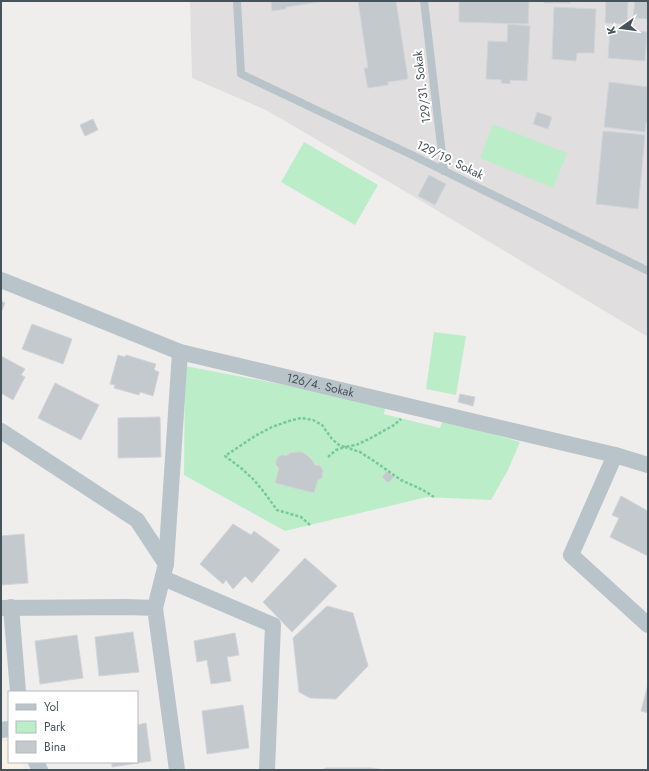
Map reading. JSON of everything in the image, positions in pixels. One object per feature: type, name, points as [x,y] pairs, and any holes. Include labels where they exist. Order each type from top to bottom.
[{"type":"street","name":"126/4. Sokak","points":[[1,280],[180,352],[615,455],[648,465]]},
{"type":"street","points":[[177,770],[155,608],[165,571],[180,352]]},
{"type":"street","points":[[1,431],[137,520],[165,571],[273,625],[267,770]]},
{"type":"street","points":[[615,455],[571,554],[648,625]]},
{"type":"street","points":[[18,691],[6,608],[127,606],[155,608]]},
{"type":"lane","name":"129/19. Sokak","points":[[237,1],[241,74],[444,170],[648,271]]},
{"type":"lane","name":"129/31. Sokak","points":[[424,1],[444,170]]},
{"type":"path","points":[[328,457],[336,450],[356,445],[394,425],[402,418],[406,406]]},
{"type":"path","points":[[310,525],[301,517],[277,510],[254,480],[225,456],[250,439],[272,427],[302,418],[313,420],[322,425],[332,439],[339,444],[360,452],[401,480],[434,497]]},
{"type":"shaded area","points":[[190,1],[648,1],[648,337],[266,110],[192,78]]},
{"type":"shaded area","points":[[8,741],[8,763],[22,763],[25,770],[1,770],[1,742]]},
{"type":"green space","points":[[493,124],[567,153],[553,188],[480,158]]},
{"type":"green space","points":[[304,142],[378,185],[355,225],[281,182]]},
{"type":"green space","points":[[434,332],[466,336],[456,395],[426,389]]},
{"type":"green space","points":[[185,366],[386,404],[384,414],[440,428],[443,419],[520,442],[508,470],[491,500],[427,497],[285,531],[184,475]]},
{"type":"building","points":[[271,1],[325,1],[286,7],[286,9],[272,11]]},
{"type":"building","points":[[358,1],[396,1],[408,79],[388,82],[388,85],[368,88],[364,68],[368,68]]},
{"type":"building","points":[[459,1],[529,1],[528,24],[459,22]]},
{"type":"building","points":[[544,1],[570,1],[570,3],[544,3]]},
{"type":"building","points":[[606,1],[628,1],[627,24],[605,23]]},
{"type":"building","points":[[635,1],[648,1],[648,19],[633,18]]},
{"type":"building","points":[[554,7],[596,9],[594,53],[577,53],[576,61],[552,59]]},
{"type":"building","points":[[508,24],[530,26],[527,81],[510,80],[510,84],[501,83],[502,80],[486,79],[488,41],[507,42]]},
{"type":"building","points":[[610,29],[647,32],[645,61],[608,58]]},
{"type":"building","points":[[609,82],[648,87],[648,123],[646,123],[645,132],[604,127]]},
{"type":"building","points":[[537,112],[552,117],[548,129],[533,124]]},
{"type":"building","points":[[93,119],[98,130],[85,136],[80,125]]},
{"type":"building","points":[[603,131],[645,135],[638,209],[596,204]]},
{"type":"building","points":[[429,175],[446,184],[435,205],[418,196]]},
{"type":"building","points":[[1,301],[5,303],[1,313]]},
{"type":"building","points":[[32,324],[72,339],[63,364],[22,349]]},
{"type":"building","points":[[118,355],[125,357],[126,355],[156,364],[154,370],[159,372],[153,396],[140,392],[139,395],[114,388],[115,385],[110,384]]},
{"type":"building","points":[[1,356],[25,369],[21,375],[25,377],[13,400],[1,393]]},
{"type":"building","points":[[55,383],[99,405],[81,440],[38,418]]},
{"type":"building","points":[[460,394],[475,397],[473,406],[458,402]]},
{"type":"building","points":[[160,417],[161,457],[118,458],[118,418]]},
{"type":"building","points":[[296,452],[302,452],[308,456],[315,465],[320,466],[323,470],[322,478],[318,480],[314,493],[275,483],[279,468],[276,465],[278,457]]},
{"type":"building","points":[[387,471],[394,477],[388,483],[382,477]]},
{"type":"building","points":[[621,496],[648,511],[648,556],[610,537],[619,518],[612,515]]},
{"type":"building","points":[[233,524],[251,535],[254,531],[280,550],[252,583],[245,576],[233,589],[226,580],[223,584],[200,564]]},
{"type":"building","points":[[24,534],[28,583],[1,585],[1,536]]},
{"type":"building","points":[[305,558],[337,586],[292,632],[263,602]]},
{"type":"building","points":[[327,606],[353,613],[368,666],[336,699],[310,698],[299,692],[293,638]]},
{"type":"building","points":[[133,632],[139,672],[99,676],[95,637]]},
{"type":"building","points":[[235,633],[239,655],[227,657],[231,681],[211,684],[207,660],[197,662],[194,641]]},
{"type":"building","points":[[77,635],[83,678],[40,684],[35,641]]},
{"type":"building","points":[[648,684],[648,713],[641,711]]},
{"type":"building","points":[[243,705],[249,748],[207,754],[202,711]]},
{"type":"building","points":[[146,723],[151,761],[138,763],[138,725]]},
{"type":"building","points":[[112,763],[138,763],[112,767]]},
{"type":"building","points":[[326,768],[371,768],[385,770],[322,770]]}]
